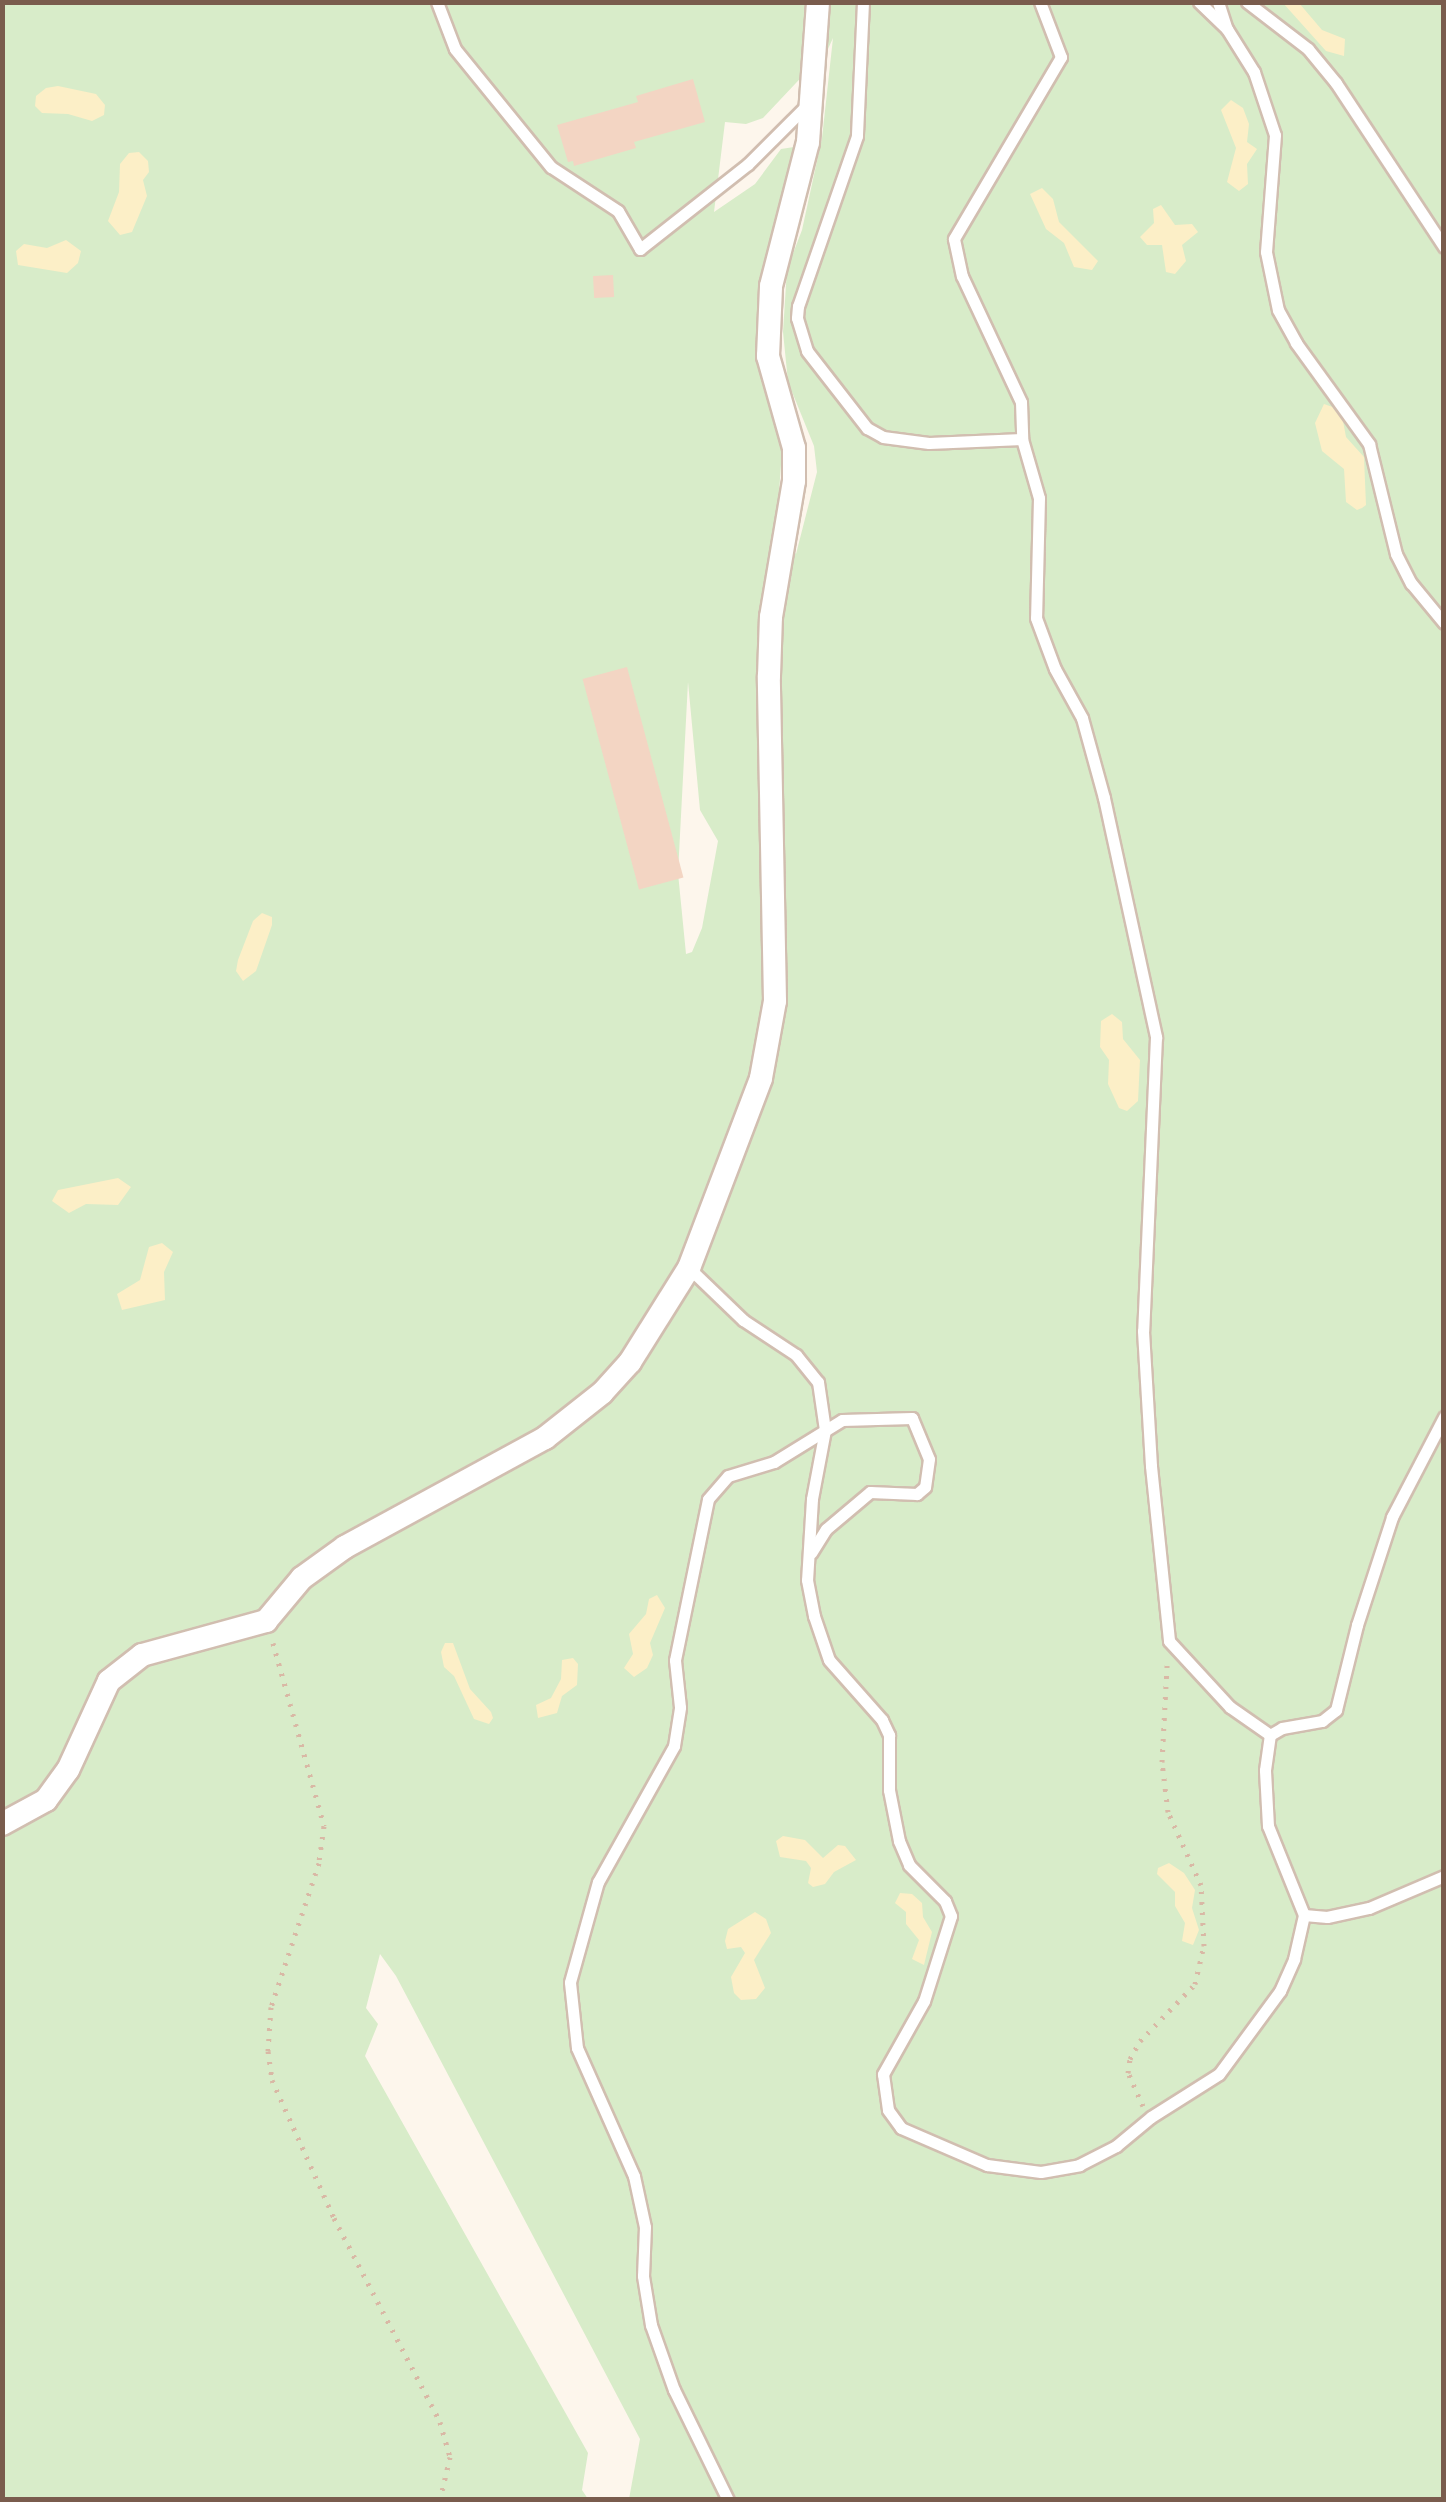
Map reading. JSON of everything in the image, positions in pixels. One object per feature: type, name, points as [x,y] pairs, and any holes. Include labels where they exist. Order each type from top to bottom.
[{"type":"street","points":[[2,1824],[46,1800],[68,1770],[109,1681],[142,1655],[266,1622],[302,1578],[345,1547],[544,1438],[602,1393],[655,1327],[689,1268],[762,1078],[774,1001],[768,676],[771,617],[794,481],[794,448],[768,356],[771,301],[800,188],[812,100],[818,2]]},
{"type":"lane","points":[[437,2],[456,49],[551,166],[618,211],[640,249],[748,164],[812,100]]},
{"type":"lane","points":[[863,2],[857,136],[796,318],[807,351],[867,428],[883,437],[929,442],[1022,439]]},
{"type":"lane","points":[[1040,2],[1060,56],[954,240],[962,276],[1021,402],[1022,439],[1039,498],[1036,618],[1086,734],[1156,1036],[1143,1331],[1150,1466],[1169,1640],[1230,1706],[1270,1735]]},
{"type":"lane","points":[[1199,2],[1226,30],[1254,72],[1275,135],[1277,155],[1266,252],[1278,310],[1296,343],[1369,444],[1396,554],[1411,583],[1444,623]]},
{"type":"lane","points":[[1218,2],[1226,30]]},
{"type":"lane","points":[[1247,2],[1308,49],[1336,83],[1444,247]]},
{"type":"lane","points":[[771,301],[798,306]]},
{"type":"lane","points":[[689,1268],[743,1320],[796,1355],[818,1382],[824,1430],[812,1498],[807,1580],[829,1660],[882,1720],[889,1734],[890,1803],[909,1865],[946,1901],[951,1916],[924,2002],[883,2074],[888,2110],[901,2128],[932,2145],[987,2165],[1040,2172],[1080,2165],[1116,2146],[1151,2116],[1219,2074],[1258,2026],[1294,1958],[1304,1915],[1268,1826],[1265,1770],[1270,1735]]},
{"type":"lane","points":[[1270,1735],[1282,1728],[1322,1721],[1336,1710],[1357,1625],[1392,1517],[1444,1417]]},
{"type":"lane","points":[[728,2500],[674,2390],[652,2326],[643,2276],[645,2228],[634,2176],[577,2048],[570,1982],[598,1882],[674,1746],[680,1706],[676,1660],[708,1499],[728,1476],[774,1462],[842,1420],[912,1418],[922,1435],[928,1472],[925,1487],[917,1494],[870,1492],[826,1529],[810,1556]]},
{"type":"lane","points":[[1304,1915],[1327,1917],[1369,1908],[1444,1876]]},
{"type":"path","points":[[266,1622],[324,1826],[319,1863],[271,2007],[268,2050],[272,2080],[349,2248],[440,2422],[450,2457],[440,2500]]},
{"type":"path","points":[[1151,2116],[1135,2096],[1130,2059],[1140,2040],[1195,1984],[1204,1946],[1201,1885],[1168,1812],[1162,1762],[1169,1640]]},
{"type":"green space","points":[[3,3],[1443,3],[1443,2499],[629,2499],[640,2439],[396,1976],[380,1954],[366,2008],[378,2024],[365,2056],[588,2453],[582,2490],[588,2499],[3,2500]],"holes":[[[833,38],[822,138],[802,230],[787,269],[783,332],[788,382],[814,446],[817,472],[796,554],[777,520],[783,437],[757,349],[762,270],[785,185],[795,169],[794,147],[781,149],[755,184],[714,212],[725,122],[746,124],[763,118],[828,49]],[[688,682],[700,810],[718,841],[702,928],[692,952],[686,954],[678,873]]]},
{"type":"sand","points":[[1283,3],[1299,3],[1322,30],[1345,39],[1344,56],[1326,51]]},
{"type":"sand","points":[[58,86],[96,94],[105,105],[104,115],[92,121],[68,114],[42,113],[35,106],[36,96],[46,88]]},
{"type":"sand","points":[[1231,100],[1243,108],[1249,124],[1247,142],[1257,149],[1247,164],[1248,184],[1239,191],[1227,182],[1236,148],[1221,110]]},
{"type":"sand","points":[[139,152],[148,161],[149,172],[143,180],[147,196],[132,232],[120,235],[108,221],[119,192],[120,164],[129,153]]},
{"type":"sand","points":[[1042,188],[1053,199],[1059,222],[1098,261],[1092,270],[1074,267],[1064,243],[1046,229],[1030,194]]},
{"type":"sand","points":[[1161,205],[1175,225],[1192,224],[1198,232],[1182,245],[1186,261],[1175,274],[1166,272],[1162,245],[1147,245],[1140,237],[1154,223],[1153,209]]},
{"type":"sand","points":[[66,240],[81,251],[78,263],[67,273],[18,265],[16,251],[24,244],[47,248]]},
{"type":"sand","points":[[1324,404],[1341,410],[1346,437],[1364,457],[1366,505],[1357,510],[1346,502],[1344,469],[1322,451],[1315,423]]},
{"type":"sand","points":[[262,913],[272,917],[272,925],[256,971],[243,981],[236,971],[238,960],[253,921]]},
{"type":"sand","points":[[1112,1014],[1122,1022],[1123,1039],[1140,1060],[1138,1101],[1127,1111],[1119,1108],[1108,1084],[1109,1060],[1100,1047],[1101,1021]]},
{"type":"sand","points":[[118,1178],[131,1187],[118,1205],[86,1204],[69,1213],[52,1201],[58,1190]]},
{"type":"sand","points":[[162,1243],[173,1252],[164,1272],[165,1300],[122,1310],[117,1294],[140,1280],[149,1247]]},
{"type":"sand","points":[[657,1595],[665,1608],[650,1643],[653,1655],[647,1668],[634,1677],[624,1668],[633,1654],[629,1634],[646,1614],[649,1599]]},
{"type":"sand","points":[[445,1643],[453,1643],[470,1689],[491,1712],[489,1724],[474,1719],[454,1676],[444,1667],[441,1652]]},
{"type":"sand","points":[[573,1658],[578,1664],[577,1685],[562,1696],[557,1713],[538,1718],[536,1705],[551,1698],[561,1679],[562,1660]]},
{"type":"sand","points":[[783,1836],[805,1840],[823,1858],[838,1845],[845,1846],[856,1860],[834,1872],[825,1884],[813,1887],[808,1883],[811,1868],[806,1861],[780,1857],[776,1841]]},
{"type":"sand","points":[[1169,1863],[1184,1873],[1195,1890],[1192,1908],[1199,1930],[1193,1945],[1182,1941],[1185,1923],[1175,1906],[1175,1892],[1157,1874],[1158,1868]]},
{"type":"sand","points":[[900,1893],[912,1894],[922,1903],[923,1917],[932,1932],[924,1965],[912,1959],[919,1940],[906,1924],[906,1912],[895,1903]]},
{"type":"sand","points":[[755,1912],[766,1919],[771,1933],[754,1960],[765,1988],[756,1999],[741,2000],[734,1993],[731,1977],[745,1953],[741,1947],[727,1949],[725,1941],[728,1929]]},
{"type":"building","points":[[693,79],[705,122],[634,142],[636,148],[574,166],[573,161],[568,162],[557,125],[638,102],[636,96]]},
{"type":"building","points":[[613,275],[614,297],[594,298],[593,276]]},
{"type":"building","points":[[627,667],[683,878],[639,889],[583,679]]}]
